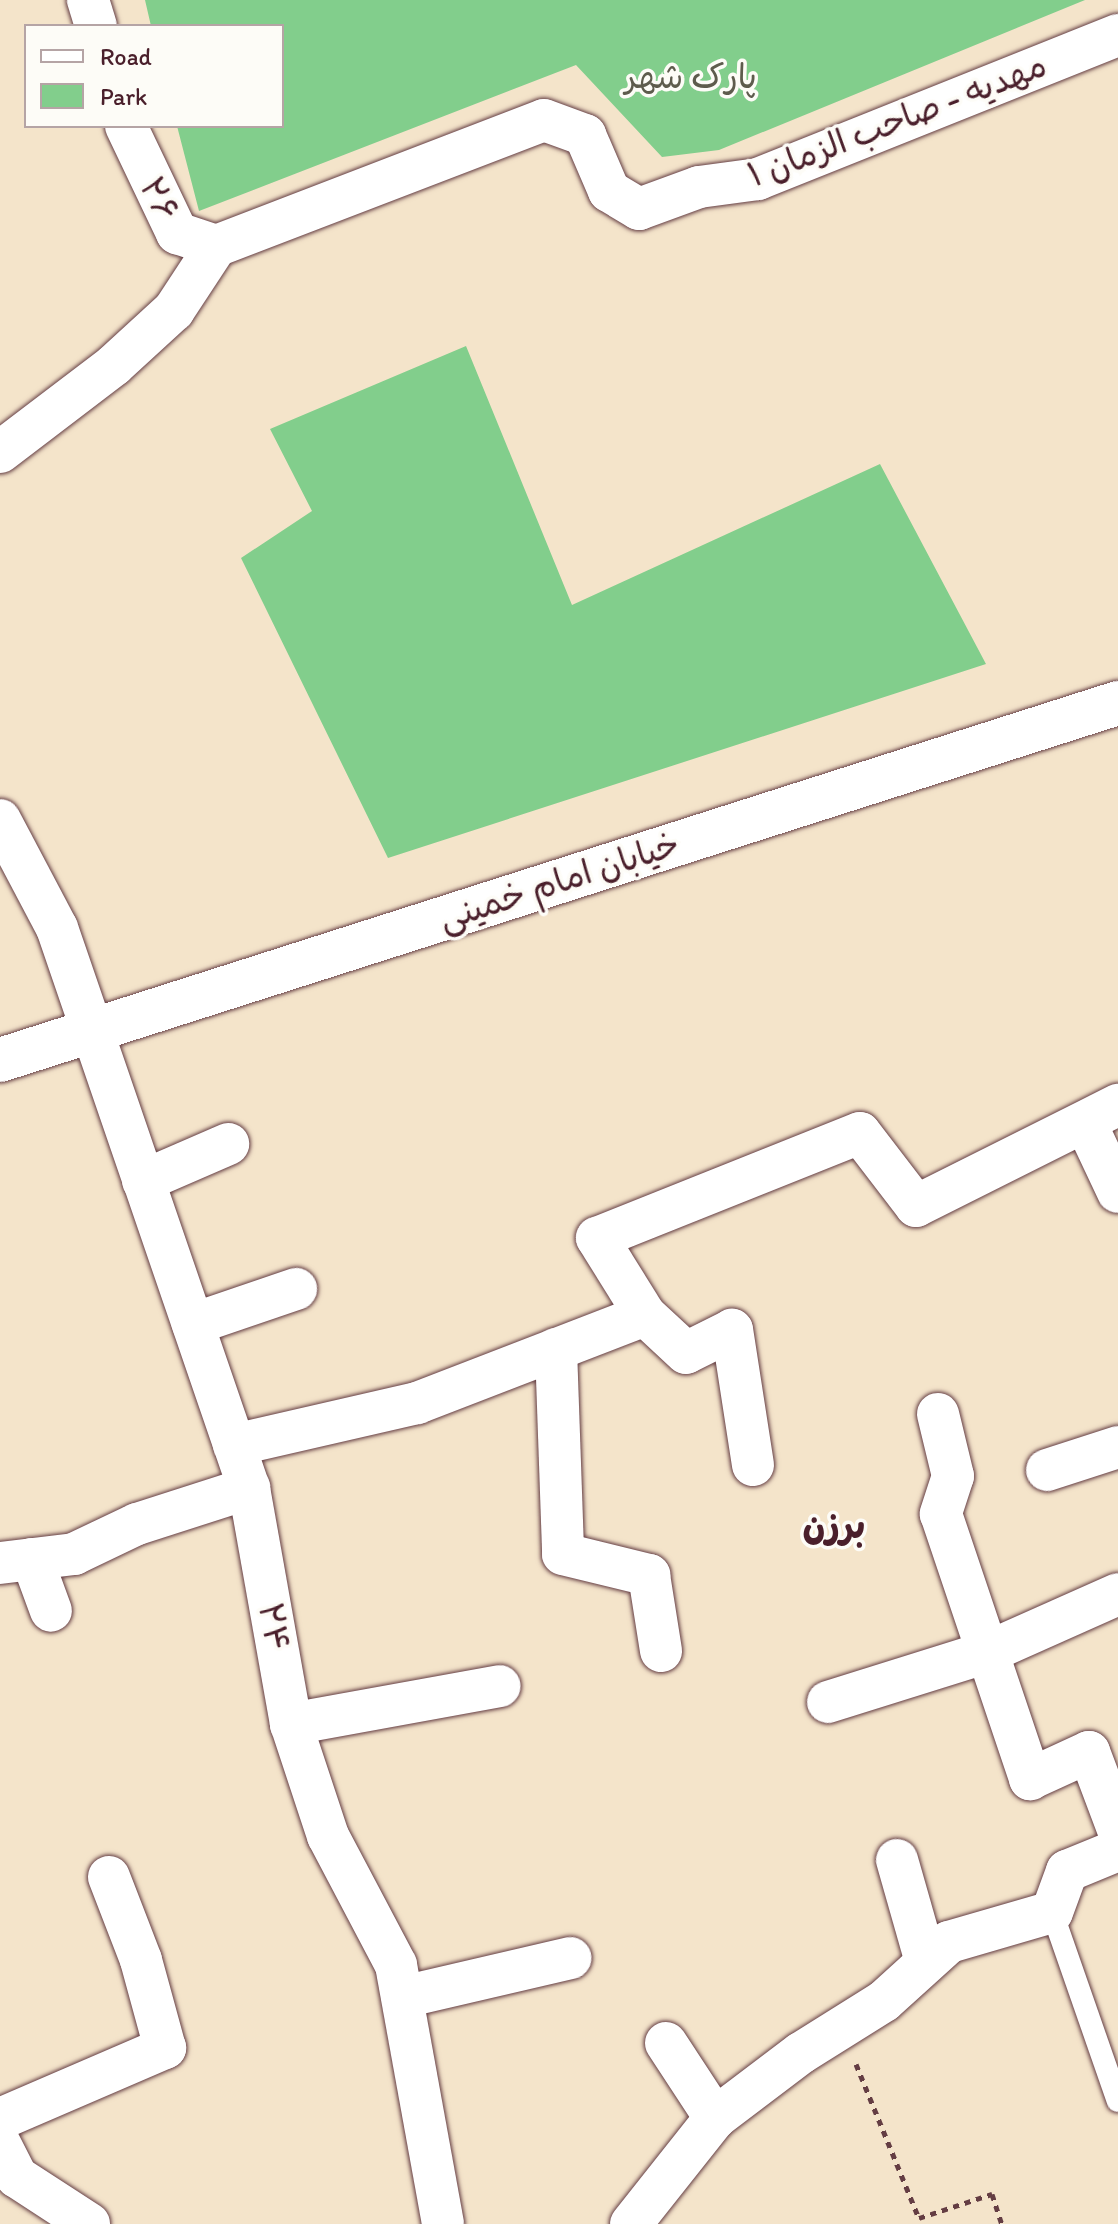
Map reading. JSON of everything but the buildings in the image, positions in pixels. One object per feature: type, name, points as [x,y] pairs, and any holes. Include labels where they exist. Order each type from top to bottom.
[{"type":"main road","name":"خیابان امام خمینی","points":[[0,1060],[1118,703]]},
{"type":"street","points":[[88,0],[95,24]]},
{"type":"street","name":"مهدیه - صاحب الزمان ۱","points":[[216,246],[544,120],[585,135],[609,191],[639,209],[699,187],[758,179],[1118,35]]},
{"type":"street","name":"۲۶","points":[[127,128],[177,233],[216,246]]},
{"type":"street","points":[[0,452],[114,365],[174,310],[216,246]]},
{"type":"street","name":"۲۴","points":[[0,820],[57,928],[249,1488],[291,1724],[328,1836],[396,1965],[443,2224]]},
{"type":"street","points":[[753,1465],[732,1330],[686,1353],[645,1315],[597,1238],[860,1133],[916,1206],[1102,1114],[1118,1192]]},
{"type":"street","points":[[143,1181],[228,1144]]},
{"type":"street","points":[[193,1324],[296,1289]]},
{"type":"street","points":[[234,1445],[417,1403],[645,1315]]},
{"type":"street","points":[[556,1349],[563,1554],[649,1575],[661,1651]]},
{"type":"street","points":[[938,1414],[953,1476],[941,1514],[1030,1779],[1089,1752],[1118,1829]]},
{"type":"street","points":[[1047,1470],[1118,1447]]},
{"type":"street","points":[[51,1611],[16,1561],[74,1554],[137,1524],[249,1488]]},
{"type":"street","points":[[828,1702],[988,1652],[1118,1594]]},
{"type":"street","points":[[291,1724],[500,1686]]},
{"type":"street","points":[[631,2224],[715,2118],[841,2027],[884,2001],[949,1942],[1052,1912],[1067,1871],[1118,1850]]},
{"type":"street","points":[[897,1860],[926,1962]]},
{"type":"street","points":[[0,2119],[165,2048],[141,1960],[109,1877]]},
{"type":"street","points":[[403,1997],[571,1958]]},
{"type":"street","points":[[666,2043],[715,2118]]},
{"type":"street","points":[[6,2168],[89,2224]]},
{"type":"lane","points":[[1052,1912],[1118,2101]]},
{"type":"path","points":[[841,2027],[919,2218],[992,2194],[1002,2224]]},
{"type":"green space","name":"پارک شهر","points":[[145,0],[1085,0],[719,150],[662,157],[576,65],[199,211],[178,128],[284,128],[284,24],[151,24]]},
{"type":"green space","points":[[466,346],[572,605],[880,464],[986,664],[388,858],[241,558],[312,511],[270,429]]},
{"type":"district","name":"برزن","points":[[834,1526]]}]
